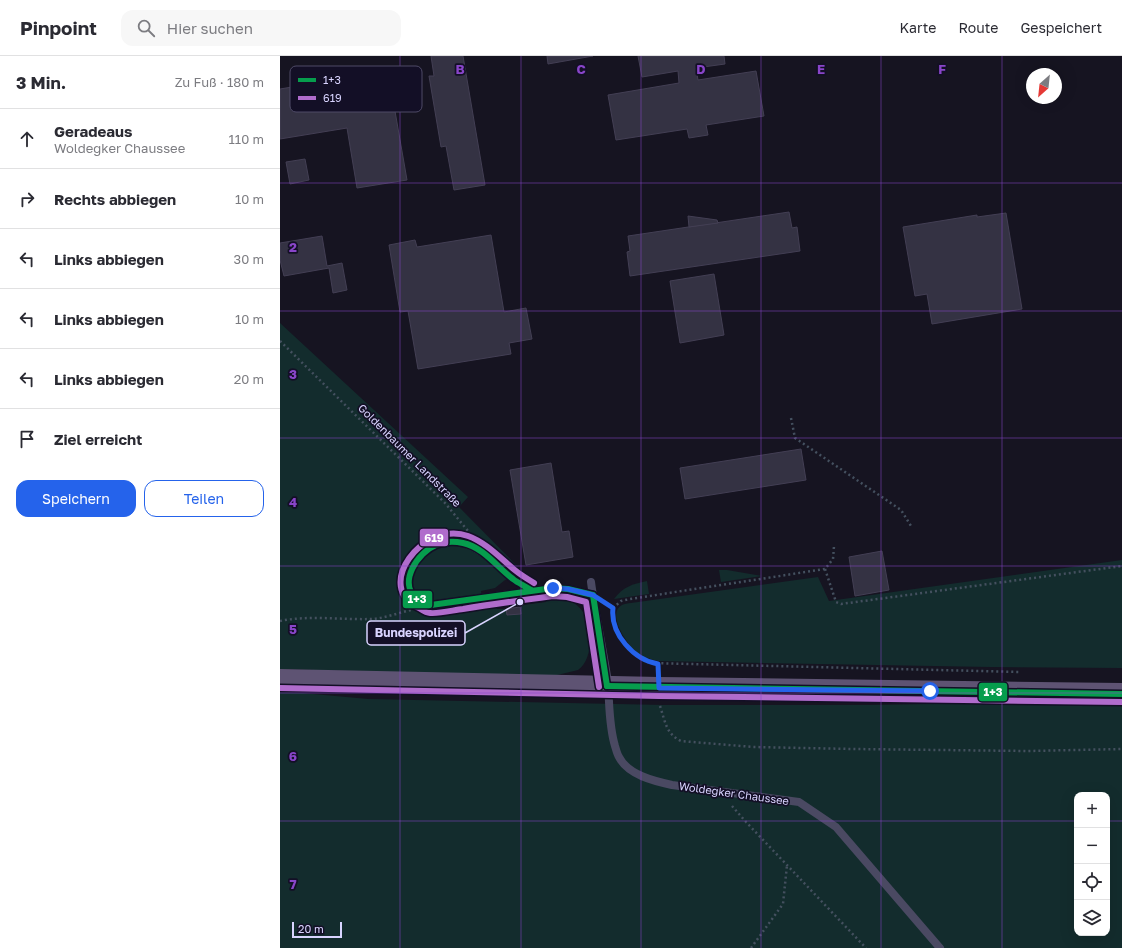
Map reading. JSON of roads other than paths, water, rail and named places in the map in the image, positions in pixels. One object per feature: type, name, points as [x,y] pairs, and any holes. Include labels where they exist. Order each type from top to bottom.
[{"type":"main road","points":[[280,680],[659,688],[1122,694]]},
{"type":"lane","points":[[531,590],[514,579],[486,555],[473,547],[456,541],[441,542],[425,550],[413,566],[408,581],[412,594],[422,603],[431,605],[553,588],[568,589],[593,595]]},
{"type":"lane","name":"Woldegker Chaussee","points":[[591,582],[607,686],[608,706],[613,739],[619,757],[624,765],[636,773],[652,780],[672,785],[799,802],[836,827],[940,948]]},
{"type":"place","name":"Bundespolizei","points":[[520,602]]}]
